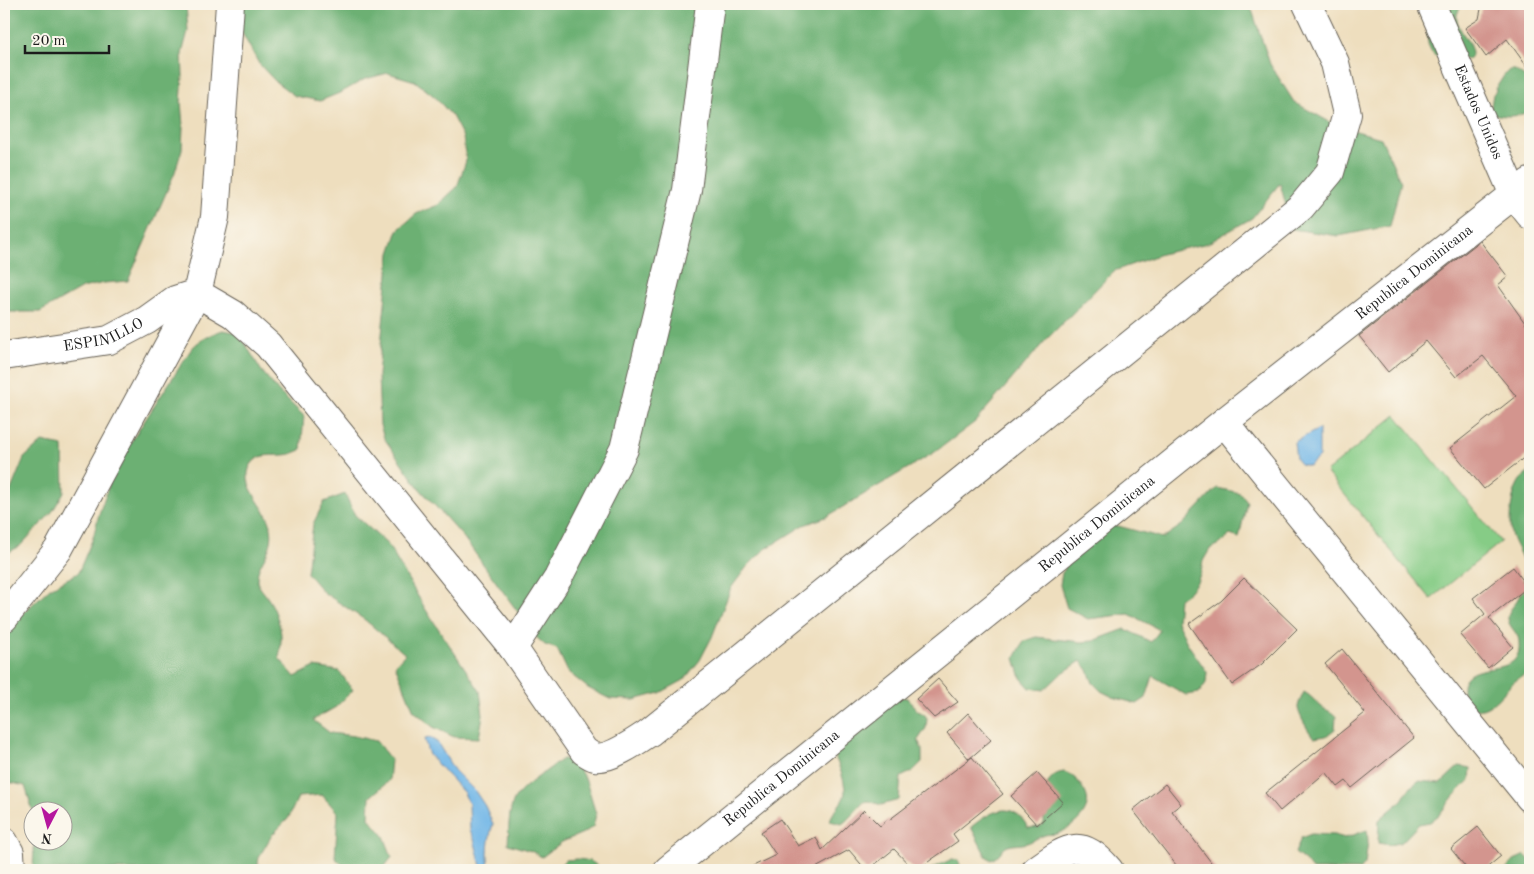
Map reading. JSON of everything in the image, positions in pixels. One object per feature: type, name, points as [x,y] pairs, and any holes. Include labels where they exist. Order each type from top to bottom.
[{"type":"street","points":[[4,618],[58,550],[196,292],[215,218],[230,4]]},
{"type":"street","points":[[513,648],[558,578],[624,449],[688,190],[710,4]]},
{"type":"street","points":[[196,292],[233,314],[268,345],[513,648],[584,751],[595,757],[606,756],[626,748],[650,732],[1301,207],[1330,172],[1347,114],[1335,63],[1307,4]]},
{"type":"street","name":"Estados Unidos","points":[[1431,4],[1525,197]]},
{"type":"street","name":"Republica Dominicana","points":[[668,870],[1224,422],[1525,197]]},
{"type":"street","name":"ESPINILLO","points":[[4,356],[109,340],[147,320],[175,300],[196,292]]},
{"type":"street","points":[[1224,422],[1530,798]]},
{"type":"street","points":[[4,842],[10,853],[12,870]]},
{"type":"street","points":[[1036,870],[1060,853],[1072,848],[1094,854],[1108,870]]},
{"type":"green space","points":[[4,4],[186,4],[188,31],[182,54],[182,149],[175,172],[128,281],[104,283],[82,288],[40,312],[4,312]]},
{"type":"green space","points":[[242,4],[1250,4],[1270,64],[1294,102],[1335,125],[1381,138],[1401,182],[1390,226],[1339,236],[1292,229],[1280,183],[1252,218],[1208,243],[1161,254],[1114,271],[1045,341],[975,422],[935,452],[826,517],[804,525],[764,550],[746,568],[731,588],[712,637],[700,660],[684,680],[660,693],[634,700],[610,699],[588,688],[568,672],[557,649],[545,645],[536,637],[464,538],[419,488],[384,438],[380,425],[378,375],[390,253],[398,230],[416,214],[438,205],[457,187],[466,161],[463,137],[452,116],[435,97],[415,81],[388,73],[365,79],[342,92],[320,101],[295,96],[276,82],[259,64],[235,20]]},
{"type":"green space","points":[[1432,4],[1465,4],[1459,10],[1457,16],[1460,29],[1471,48],[1472,55],[1468,59],[1443,59],[1431,52],[1428,39],[1428,24]]},
{"type":"green space","points":[[1509,70],[1515,70],[1530,81],[1530,110],[1526,113],[1511,116],[1490,113],[1493,94],[1496,91],[1495,88]]},
{"type":"green space","points":[[223,330],[234,332],[243,340],[261,370],[278,391],[304,416],[301,450],[286,455],[271,455],[258,458],[249,469],[249,485],[267,516],[272,533],[269,548],[260,567],[257,581],[278,619],[281,635],[279,658],[295,677],[315,667],[339,671],[353,690],[336,707],[313,720],[330,733],[376,741],[391,760],[389,781],[370,797],[369,818],[384,836],[392,857],[382,870],[349,870],[335,858],[338,813],[322,795],[298,797],[288,819],[272,835],[259,857],[257,870],[33,870],[34,852],[72,852],[72,802],[30,802],[25,786],[4,781],[4,638],[21,615],[50,588],[78,573],[93,538],[112,476],[123,454],[192,348]]},
{"type":"green space","points":[[1396,415],[1501,542],[1431,599],[1326,472]]},
{"type":"green space","points":[[42,442],[63,446],[64,492],[52,512],[20,546],[4,555],[4,502],[6,502],[24,458]]},
{"type":"green space","points":[[1530,472],[1530,672],[1516,681],[1492,704],[1482,709],[1477,709],[1463,696],[1463,684],[1466,678],[1472,673],[1481,670],[1508,664],[1514,660],[1518,653],[1519,641],[1508,621],[1508,616],[1521,591],[1524,567],[1512,537],[1510,516],[1515,490],[1521,479]]},
{"type":"green space","points":[[1217,488],[1240,493],[1247,502],[1239,538],[1230,535],[1220,544],[1210,549],[1203,561],[1197,582],[1189,592],[1179,599],[1177,621],[1187,643],[1207,672],[1206,683],[1199,693],[1186,695],[1153,676],[1146,698],[1137,704],[1113,697],[1101,691],[1093,683],[1088,670],[1081,661],[1061,674],[1044,690],[1030,688],[1021,678],[1015,658],[1024,641],[1036,637],[1082,642],[1093,641],[1125,629],[1151,642],[1160,630],[1129,614],[1088,619],[1067,608],[1060,585],[1062,573],[1072,553],[1107,525],[1118,526],[1163,538],[1182,525]]},
{"type":"green space","points":[[345,494],[355,515],[388,545],[426,610],[480,691],[483,715],[479,738],[454,737],[433,727],[414,711],[395,665],[405,654],[365,620],[323,592],[307,573],[313,524],[324,502]]},
{"type":"green space","points":[[1304,692],[1336,717],[1335,729],[1326,736],[1314,738],[1302,719],[1298,708]]},
{"type":"green space","points":[[893,695],[907,698],[927,718],[926,728],[918,740],[922,750],[922,762],[913,771],[901,777],[899,800],[881,805],[869,801],[864,802],[842,824],[830,821],[845,792],[842,775],[834,754]]},
{"type":"green space","points":[[562,759],[574,760],[586,781],[596,814],[593,827],[562,842],[542,857],[531,851],[508,844],[510,816],[514,800],[529,784]]},
{"type":"green space","points":[[1459,766],[1471,768],[1470,780],[1439,815],[1430,822],[1419,824],[1402,842],[1390,845],[1378,843],[1379,820],[1402,800],[1408,790],[1418,781],[1441,783]]},
{"type":"green space","points":[[1064,772],[1071,775],[1085,792],[1087,805],[1080,818],[1069,828],[1056,834],[1045,835],[1025,844],[1008,846],[991,860],[986,856],[971,827],[994,812],[1009,810],[1016,813],[1028,828],[1039,827],[1044,824],[1044,801],[1047,785],[1056,774]]},
{"type":"green space","points":[[1367,830],[1368,841],[1365,864],[1360,870],[1312,870],[1295,853],[1301,838],[1311,834],[1334,835],[1345,838]]},
{"type":"green space","points":[[1525,855],[1530,860],[1530,870],[1506,870],[1514,860]]},
{"type":"green space","points":[[578,859],[593,863],[600,870],[556,870],[565,860]]},
{"type":"green space","points":[[952,859],[958,860],[962,870],[929,870]]},
{"type":"water","points":[[1319,429],[1319,457],[1309,466],[1300,464],[1296,459],[1294,442]]},
{"type":"water","points":[[430,738],[437,742],[454,770],[475,791],[485,806],[493,824],[488,847],[489,870],[482,870],[470,830],[469,804],[464,793],[429,755],[424,739]]},
{"type":"building","points":[[1482,4],[1530,4],[1530,71],[1507,39],[1486,57],[1465,28],[1479,19]]},
{"type":"building","points":[[1480,241],[1508,277],[1498,285],[1530,330],[1530,453],[1484,489],[1450,448],[1516,396],[1483,356],[1456,377],[1426,341],[1388,372],[1359,336]]},
{"type":"building","points":[[1513,567],[1528,587],[1489,618],[1513,647],[1488,668],[1460,635],[1485,614],[1473,598]]},
{"type":"building","points":[[1244,578],[1297,629],[1262,664],[1232,685],[1189,624],[1221,601]]},
{"type":"building","points":[[1342,649],[1414,738],[1352,788],[1346,781],[1338,787],[1326,772],[1280,811],[1265,793],[1365,713],[1325,664]]},
{"type":"building","points":[[938,679],[958,702],[934,718],[916,699]]},
{"type":"building","points":[[968,713],[991,740],[969,759],[947,733]]},
{"type":"building","points":[[972,757],[1003,794],[953,834],[958,841],[919,870],[914,870],[894,849],[868,870],[849,850],[812,870],[745,870],[776,855],[761,832],[780,819],[798,846],[816,837],[822,850],[864,810],[880,826]]},
{"type":"building","points":[[1037,773],[1063,802],[1037,825],[1011,796]]},
{"type":"building","points":[[1165,784],[1181,804],[1172,811],[1217,870],[1180,870],[1133,810]]},
{"type":"building","points":[[1478,827],[1501,856],[1484,870],[1468,870],[1451,849]]}]
